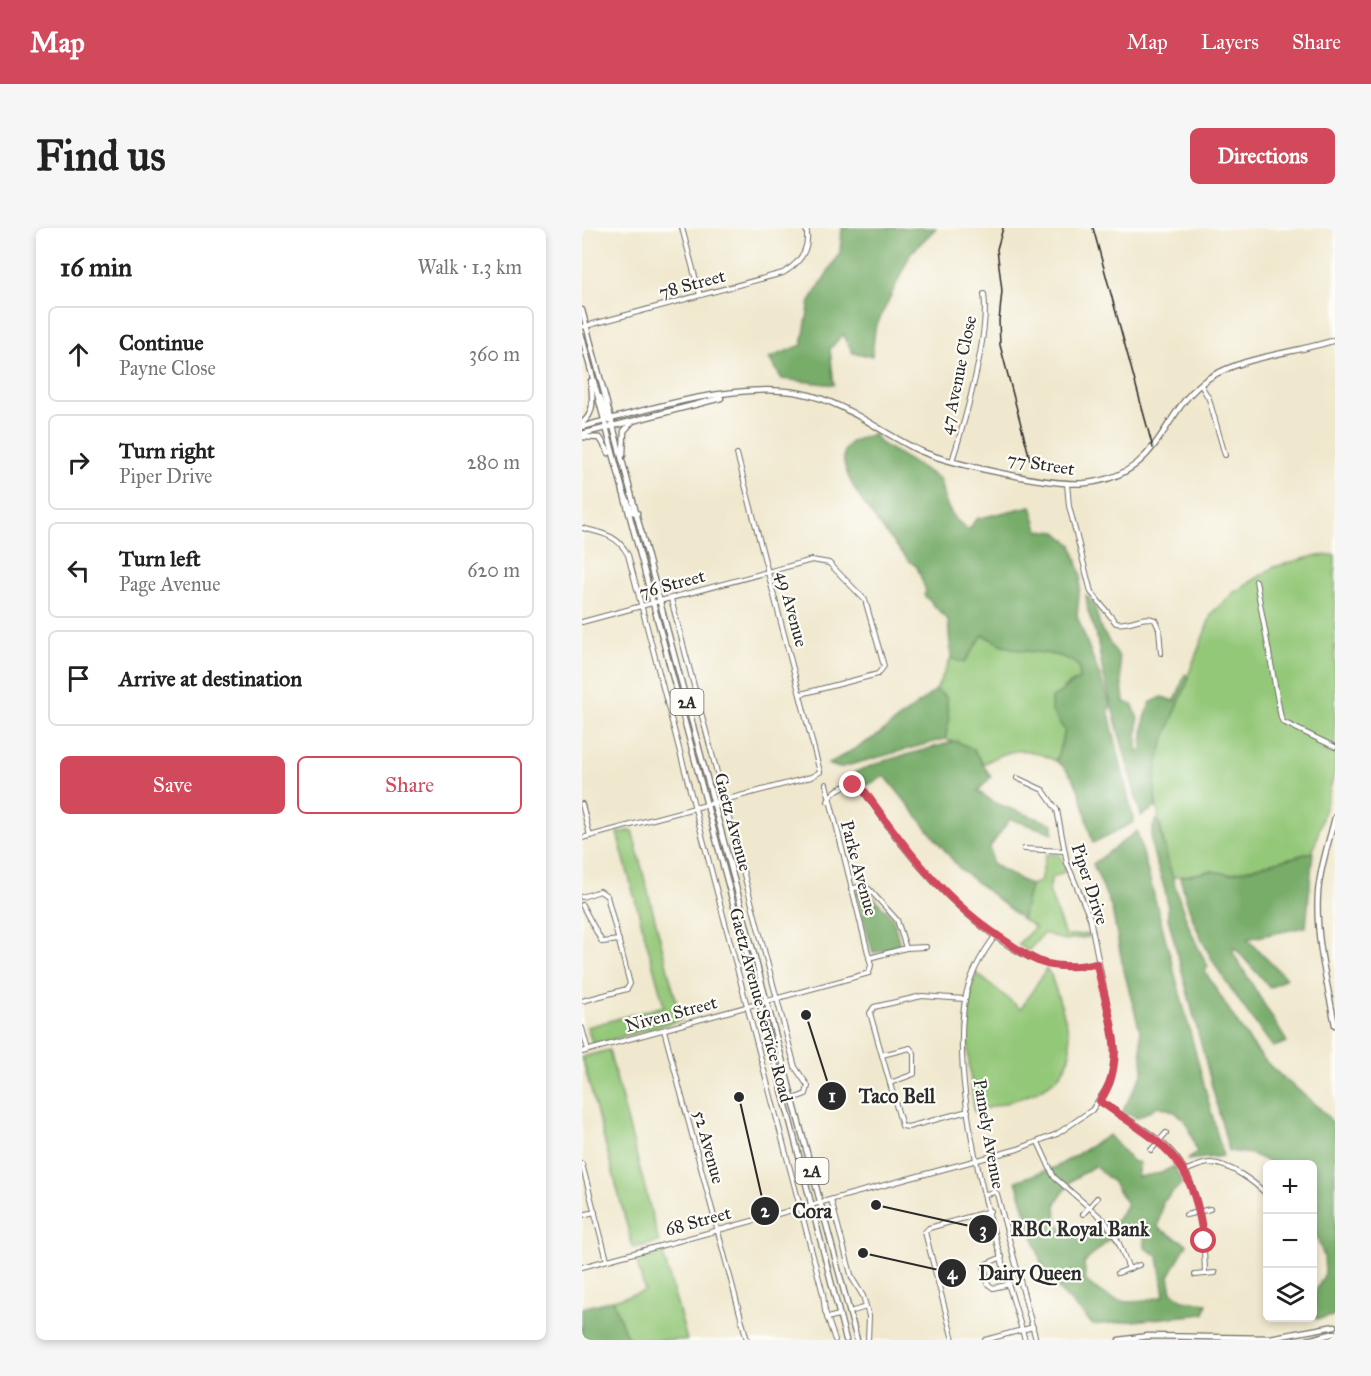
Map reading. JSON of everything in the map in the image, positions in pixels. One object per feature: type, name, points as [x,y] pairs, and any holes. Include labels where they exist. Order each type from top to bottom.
[{"type":"main road","name":"Gaetz Avenue","points":[[582,310],[584,327],[608,420],[605,428],[614,464],[760,1004],[846,1340]]},
{"type":"main road","name":"Gaetz Avenue","points":[[582,338],[608,420],[613,425],[857,1340]]},
{"type":"main road","name":"77 Street","points":[[582,425],[683,400],[778,391],[801,393],[840,405],[914,448],[952,461],[1067,484],[1104,480],[1135,464],[1157,444],[1201,385],[1228,369],[1334,340]]},
{"type":"main road","points":[[582,425],[592,410],[591,372]]},
{"type":"main road","name":"77 Street","points":[[582,435],[636,419],[747,393]]},
{"type":"main road","points":[[623,464],[624,431],[636,419]]},
{"type":"main road","points":[[582,435],[600,438],[614,464]]},
{"type":"main road","points":[[620,486],[632,512],[637,513]]},
{"type":"main road","points":[[1335,817],[1320,882],[1318,906],[1321,945],[1335,1025]]},
{"type":"main road","points":[[1119,1340],[1148,1336],[1270,1338],[1335,1326]]},
{"type":"main road","points":[[1308,1340],[1335,1333]]},
{"type":"street","points":[[682,228],[700,295]]},
{"type":"street","name":"78 Street","points":[[584,327],[783,273],[795,266],[803,256],[808,241],[806,228]]},
{"type":"street","name":"47 Avenue Close","points":[[952,461],[966,417],[984,322],[984,294]]},
{"type":"street","points":[[1201,385],[1209,399],[1226,455]]},
{"type":"street","name":"49 Avenue","points":[[725,800],[811,777],[820,772],[737,454]]},
{"type":"street","points":[[1067,484],[1071,515],[1094,597],[1116,623],[1124,624],[1148,617],[1155,620],[1159,629],[1161,653]]},
{"type":"street","points":[[582,528],[609,535],[620,541],[628,555],[641,607]]},
{"type":"street","name":"76 Street","points":[[582,622],[812,560],[827,562],[863,597],[884,661],[883,671],[801,694]]},
{"type":"street","points":[[1256,581],[1281,718],[1283,722],[1335,747]]},
{"type":"street","name":"Gaetz Avenue Service Road","points":[[671,599],[795,1067],[808,1086],[806,1094],[793,1099]]},
{"type":"street","name":"Gaetz Avenue Service Road","points":[[641,607],[824,1294],[827,1318],[835,1340]]},
{"type":"street","name":"Piper Drive","points":[[813,1205],[1038,1142],[1073,1125],[1100,1101],[1112,1076],[1116,1050],[1088,910],[1064,851],[1058,813],[1053,801],[1039,787],[1017,778]]},
{"type":"street","name":"Parke Avenue","points":[[826,784],[828,801],[869,958]]},
{"type":"street","points":[[828,801],[831,795],[844,786],[853,785],[861,788],[919,866],[953,901],[996,935],[1029,956],[1046,963],[1068,967],[1097,964]]},
{"type":"street","points":[[582,838],[725,800]]},
{"type":"street","points":[[582,804],[590,836]]},
{"type":"street","points":[[1024,849],[1064,851]]},
{"type":"street","points":[[851,889],[862,886],[869,889],[897,920],[906,948]]},
{"type":"street","points":[[582,897],[598,891],[604,893],[619,940],[630,987],[582,1001]]},
{"type":"street","points":[[582,905],[602,942],[619,940]]},
{"type":"street","name":"Pamely Avenue","points":[[996,935],[976,964],[965,999],[963,1045],[968,1111],[977,1160],[1025,1340]]},
{"type":"street","points":[[869,958],[906,948],[926,947]]},
{"type":"street","name":"Niven Street","points":[[582,1052],[867,975],[871,969],[869,958]]},
{"type":"street","points":[[965,999],[922,996],[873,1007],[870,1013],[901,1124],[905,1128],[968,1111]]},
{"type":"street","points":[[582,1028],[588,1050]]},
{"type":"street","name":"52 Avenue","points":[[664,1030],[747,1340]]},
{"type":"street","points":[[882,1055],[908,1048],[914,1052],[914,1074],[890,1083]]},
{"type":"street","points":[[1100,1101],[1159,1141],[1172,1153],[1184,1171],[1199,1212],[1205,1274]]},
{"type":"street","points":[[1151,1150],[1166,1133]]},
{"type":"street","points":[[1038,1142],[1056,1180],[1090,1206],[1115,1235],[1129,1269]]},
{"type":"street","points":[[582,1164],[608,1260]]},
{"type":"street","points":[[1184,1171],[1206,1164],[1217,1164],[1251,1182],[1263,1192]]},
{"type":"street","points":[[986,1194],[995,1192],[997,1194],[1036,1340]]},
{"type":"street","points":[[1083,1214],[1097,1198]]},
{"type":"street","points":[[831,1200],[852,1278],[866,1307],[868,1340]]},
{"type":"street","name":"68 Street","points":[[582,1267],[813,1205]]},
{"type":"street","points":[[1186,1215],[1210,1209]]},
{"type":"street","points":[[953,1340],[925,1232],[929,1228],[990,1211]]},
{"type":"street","points":[[582,1215],[595,1212]]},
{"type":"street","points":[[1003,1257],[984,1265],[988,1284],[993,1288],[1010,1284]]},
{"type":"street","points":[[1118,1272],[1139,1265]]},
{"type":"street","points":[[1196,1275],[1215,1273]]},
{"type":"street","points":[[850,1312],[866,1307]]},
{"type":"street","points":[[827,1318],[840,1315]]},
{"type":"street","points":[[985,1340],[1033,1327]]},
{"type":"green space","points":[[842,228],[936,228],[911,253],[875,329],[872,356],[853,353],[843,334],[830,349],[834,385],[782,379],[769,358],[802,345],[810,301],[840,252]]},
{"type":"green space","points":[[874,434],[880,443],[940,479],[948,509],[969,530],[976,519],[1031,506],[1038,530],[1057,532],[1072,545],[1081,575],[1077,616],[1110,703],[1109,713],[1134,822],[1093,843],[1078,788],[1065,769],[1056,761],[1065,731],[1051,710],[1051,699],[1079,679],[1079,667],[1066,658],[1014,649],[983,635],[964,663],[951,658],[948,620],[924,595],[926,591],[917,567],[909,561],[877,522],[846,471],[844,456],[848,445],[857,439]]},
{"type":"green space","points":[[1335,555],[1335,771],[1313,852],[1230,874],[1211,871],[1171,878],[1153,788],[1157,757],[1212,613],[1233,593],[1274,567],[1314,556]]},
{"type":"green space","points":[[1086,595],[1094,604],[1101,629],[1119,657],[1124,702],[1133,705],[1138,719],[1137,752],[1142,748],[1144,722],[1150,703],[1162,697],[1175,701],[1185,674],[1189,678],[1159,757],[1156,773],[1156,807],[1141,816],[1103,673]]},
{"type":"green space","points":[[982,635],[1006,644],[1060,656],[1079,666],[1079,679],[1063,688],[1062,724],[1065,731],[1056,761],[1036,752],[1019,750],[983,764],[973,749],[945,739],[949,721],[946,697],[936,690],[951,658],[964,662]]},
{"type":"green space","points":[[936,690],[946,697],[949,721],[945,739],[839,768],[828,764],[875,737]]},
{"type":"green space","points":[[956,741],[973,749],[991,777],[978,791],[995,803],[1053,824],[1053,833],[1010,819],[990,847],[992,864],[1030,885],[1022,919],[959,868],[885,776],[867,785],[855,772],[884,761]]},
{"type":"green space","points":[[1157,819],[1184,912],[1208,966],[1205,972],[1239,1026],[1262,1057],[1319,1107],[1335,1126],[1335,1316],[1317,1319],[1317,1289],[1325,1273],[1324,1257],[1317,1237],[1317,1160],[1264,1160],[1251,1154],[1229,1151],[1168,918],[1165,892],[1153,851],[1153,827]]},
{"type":"green space","points":[[632,830],[681,1020],[593,1045],[587,1027],[664,1006],[617,833]]},
{"type":"green space","points":[[1137,831],[1223,1156],[1187,1160],[1197,1153],[1189,1128],[1181,1117],[1168,1109],[1158,1106],[1137,1118],[1122,1112],[1143,1072],[1140,1031],[1123,967],[1112,909],[1093,864]]},
{"type":"green space","points":[[1313,852],[1306,927],[1247,939],[1286,978],[1270,988],[1234,947],[1233,953],[1287,1042],[1273,1047],[1229,987],[1205,947],[1195,926],[1180,877],[1211,871],[1230,874]]},
{"type":"green space","points":[[1046,854],[1060,855],[1066,871],[1052,878],[1049,890],[1065,936],[1089,934],[1089,937],[1064,940],[1044,933],[1028,951],[1018,944],[1035,927],[1022,919],[1030,885],[1040,882]]},
{"type":"green space","points":[[865,888],[893,918],[900,945],[873,953],[856,892]]},
{"type":"green space","points":[[1046,969],[1051,975],[1065,1017],[1070,1042],[1069,1059],[1062,1072],[1051,1083],[1037,1091],[974,1112],[967,1024],[971,989],[976,973],[1021,1009]]},
{"type":"green space","points":[[609,1050],[659,1242],[633,1248],[582,1057]]},
{"type":"green space","points":[[1109,1135],[1132,1161],[1140,1163],[1137,1177],[1161,1173],[1174,1166],[1182,1183],[1163,1202],[1158,1228],[1187,1244],[1169,1276],[1172,1292],[1183,1300],[1207,1303],[1204,1314],[1093,1325],[1045,1275],[1016,1181],[1058,1166]],"holes":[[[1094,1166],[1112,1181],[1127,1204],[1114,1224],[1120,1235],[1143,1224],[1145,1248],[1158,1256],[1164,1296],[1131,1302],[1114,1299],[1096,1289],[1086,1281],[1084,1263],[1110,1239],[1108,1233],[1072,1236],[1057,1223],[1056,1203],[1071,1181]]]},
{"type":"green space","points":[[662,1250],[687,1340],[631,1340],[626,1335],[613,1300],[645,1291],[635,1256]]},
{"type":"green space","points":[[613,1300],[626,1335],[631,1340],[582,1340],[582,1308]]},
{"type":"railway","points":[[1003,228],[997,249],[1002,291],[999,321],[1000,345],[1030,459]]},
{"type":"railway","points":[[1093,228],[1153,448]]},
{"type":"place","name":"Taco Bell","points":[[806,1015]]},
{"type":"place","name":"Cora","points":[[739,1097]]},
{"type":"place","name":"RBC Royal Bank","points":[[876,1205]]},
{"type":"place","name":"Dairy Queen","points":[[863,1253]]},
{"type":"route","points":[[853,785],[865,792],[919,866],[953,901],[996,935],[1029,956],[1046,963],[1068,967],[1097,964],[1116,1041],[1112,1076],[1100,1101],[1162,1143],[1177,1158],[1194,1194],[1204,1241]]}]
